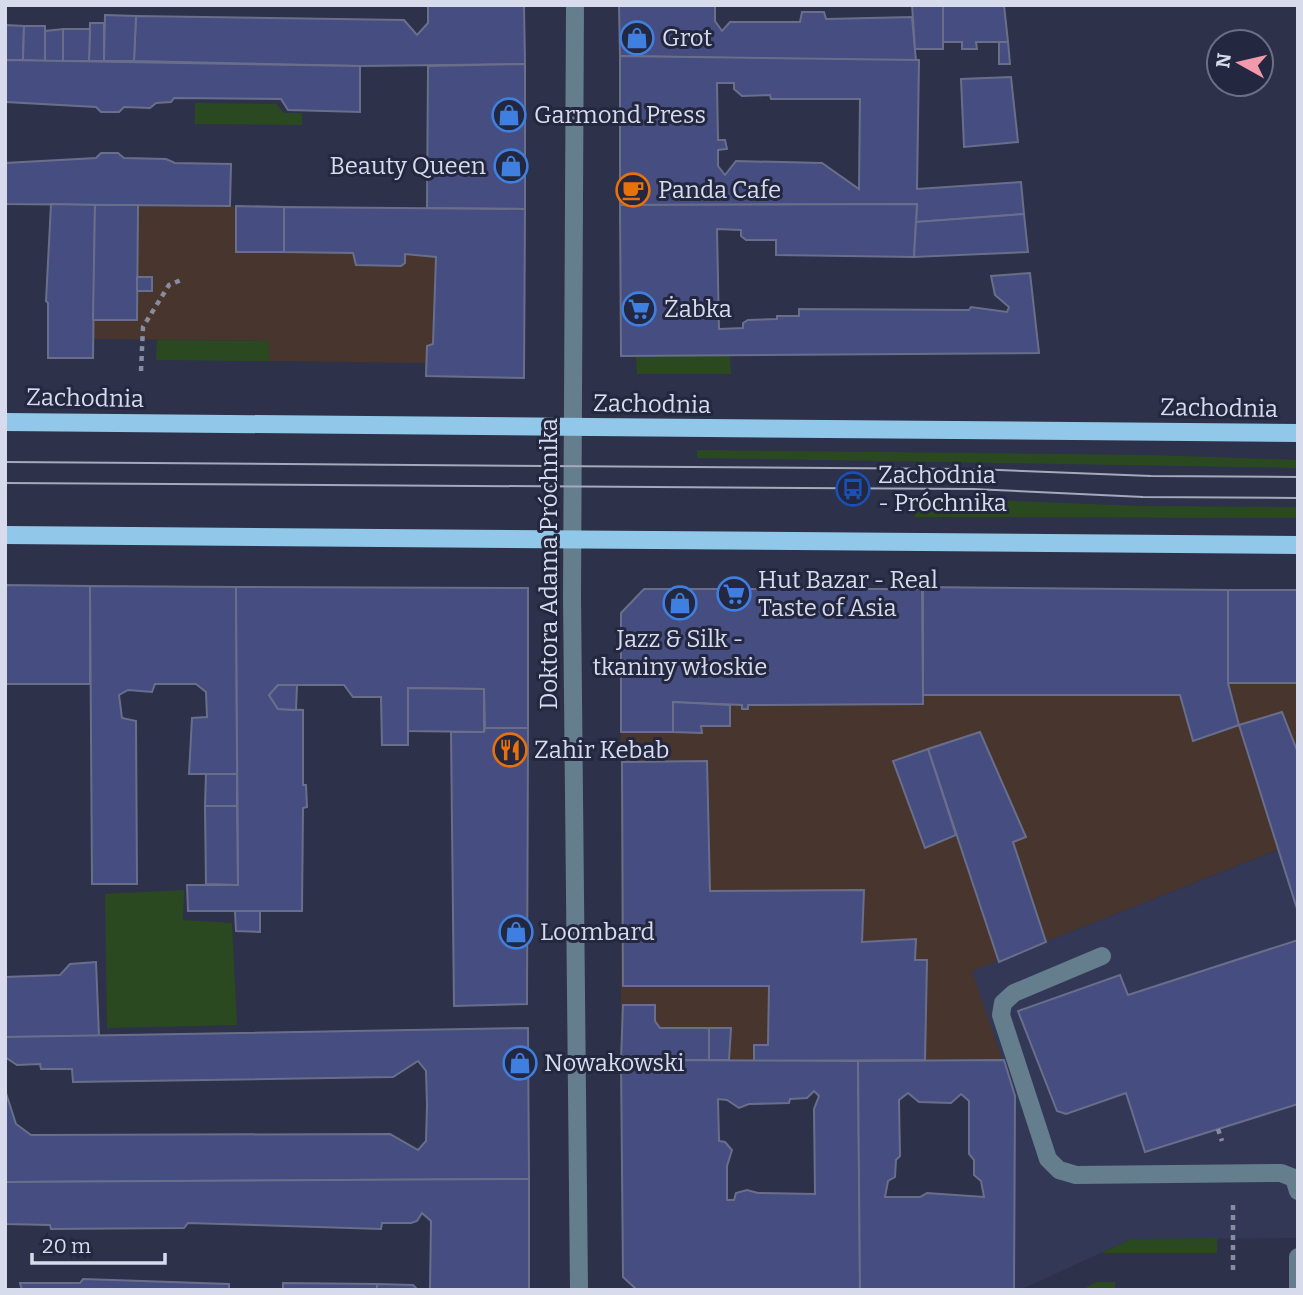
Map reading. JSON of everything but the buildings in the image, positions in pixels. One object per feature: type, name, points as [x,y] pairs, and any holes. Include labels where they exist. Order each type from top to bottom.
[{"type":"main road","name":"Zachodnia","points":[[5,422],[1298,433]]},
{"type":"main road","points":[[5,535],[1298,545]]},
{"type":"street","name":"Doktora Adama Próchnika","points":[[575,5],[573,541],[579,1290]]},
{"type":"street","points":[[1102,956],[1014,993],[1003,1003],[1001,1015],[1048,1159],[1059,1170],[1076,1175],[1281,1173],[1294,1178],[1298,1191]]},
{"type":"street","points":[[1298,1257],[1298,1290]]},
{"type":"path","points":[[141,371],[143,327],[169,285],[181,280]]},
{"type":"shaded area","points":[[95,205],[525,209],[524,378],[426,376],[425,363],[269,361],[269,341],[93,339]]},
{"type":"shaded area","points":[[644,589],[1298,590],[1298,912],[1277,850],[972,971],[1004,1060],[621,1060],[621,613]]},
{"type":"shaded area","points":[[1278,850],[1298,912],[1298,1238],[1131,1239],[1020,1290],[1014,1290],[1015,1096],[972,971]]},
{"type":"green space","points":[[195,103],[276,104],[284,113],[302,113],[302,125],[195,124]]},
{"type":"green space","points":[[157,340],[269,341],[269,361],[156,360]]},
{"type":"green space","points":[[730,354],[731,374],[637,374],[636,355]]},
{"type":"green space","points":[[697,450],[1150,455],[1298,460],[1298,468],[697,458]]},
{"type":"green space","points":[[914,497],[1138,506],[1298,507],[1298,518],[915,517]]},
{"type":"green space","points":[[184,890],[183,920],[232,923],[237,1025],[107,1028],[105,894]]},
{"type":"green space","points":[[1217,1238],[1217,1253],[1101,1253],[1131,1239]]},
{"type":"green space","points":[[1097,1282],[1115,1282],[1115,1290],[1081,1290]]},
{"type":"tram line","points":[[5,462],[973,469],[1151,476],[1298,477]]},
{"type":"tram line","points":[[5,483],[973,489],[1143,497],[1298,498]]},
{"type":"place","name":"Grot","points":[[637,38]]},
{"type":"place","name":"Garmond Press","points":[[509,115]]},
{"type":"place","name":"Beauty Queen","points":[[511,166]]},
{"type":"place","name":"Panda Cafe","points":[[633,190]]},
{"type":"place","name":"Żabka","points":[[639,309]]},
{"type":"place","name":"Zachodnia - Próchnika","points":[[853,489]]},
{"type":"place","name":"Hut Bazar - Real Taste of Asia","points":[[734,594]]},
{"type":"place","name":"Jazz & Silk - tkaniny włoskie","points":[[680,603]]},
{"type":"place","name":"Zahir Kebab","points":[[510,750]]},
{"type":"place","name":"Loombard","points":[[516,932]]},
{"type":"place","name":"Nowakowski","points":[[520,1063]]}]
